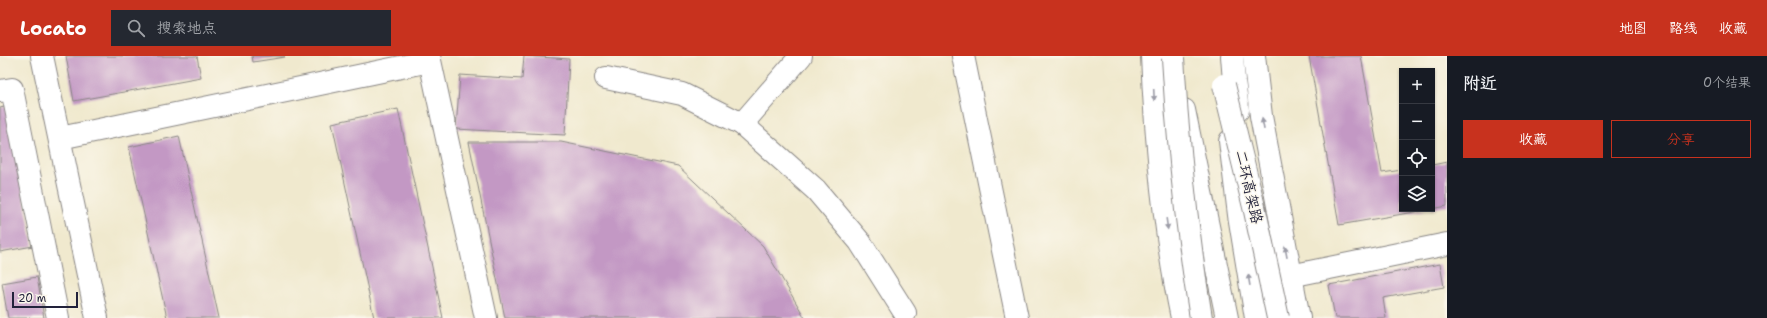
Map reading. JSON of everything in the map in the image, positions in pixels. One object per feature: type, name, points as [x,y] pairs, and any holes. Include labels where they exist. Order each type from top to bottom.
[{"type":"main road","points":[[42,56],[97,318]]},
{"type":"main road","points":[[742,124],[801,56]]},
{"type":"main road","points":[[963,56],[1017,318]]},
{"type":"main road","points":[[1152,56],[1154,109],[1162,188],[1182,318]]},
{"type":"main road","name":"二环高架路","points":[[1221,56],[1224,85],[1255,211],[1278,318]]},
{"type":"main road","points":[[1232,56],[1234,81],[1272,318]]},
{"type":"main road","points":[[1254,56],[1261,116],[1298,318]]},
{"type":"main road","points":[[1172,57],[1178,147],[1193,268],[1201,318]]},
{"type":"main road","points":[[1172,57],[1215,318]]},
{"type":"main road","points":[[1172,57],[1227,318]]},
{"type":"main road","points":[[60,138],[429,59],[486,318]]},
{"type":"main road","points":[[606,78],[682,94],[742,124],[816,190],[860,242],[905,313]]},
{"type":"main road","points":[[1224,85],[1239,215],[1256,318]]},
{"type":"main road","points":[[0,91],[12,88],[58,318]]},
{"type":"main road","points":[[1290,276],[1447,244]]},
{"type":"building","points":[[66,56],[197,56],[201,78],[74,101]]},
{"type":"building","points":[[252,56],[284,56],[285,57],[253,62]]},
{"type":"building","points":[[524,56],[569,59],[565,135],[456,129],[460,75],[522,79]]},
{"type":"building","points":[[1309,56],[1361,56],[1382,173],[1399,170],[1399,212],[1414,212],[1339,225]]},
{"type":"building","points":[[8,106],[33,246],[0,252],[0,108]]},
{"type":"building","points":[[398,109],[443,318],[374,318],[332,123]]},
{"type":"building","points":[[179,136],[219,318],[167,318],[129,147]]},
{"type":"building","points":[[469,142],[561,142],[678,166],[763,246],[805,318],[505,318]]},
{"type":"building","points":[[1447,162],[1447,206],[1435,208],[1435,176],[1435,164]]},
{"type":"building","points":[[1440,264],[1444,287],[1383,298],[1386,318],[1335,318],[1329,285]]},
{"type":"building","points":[[37,277],[44,318],[8,318],[2,283]]}]
